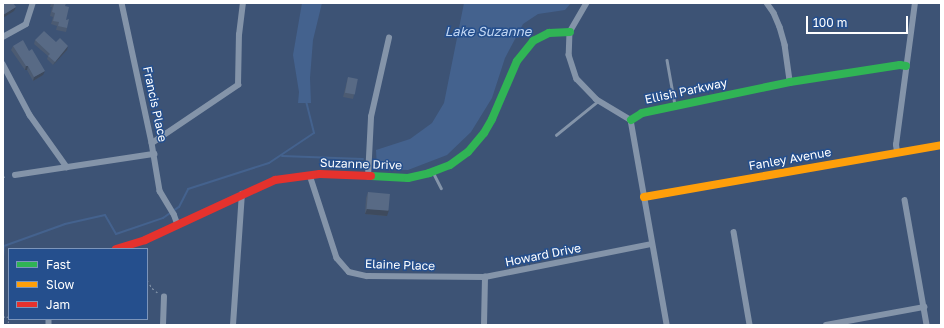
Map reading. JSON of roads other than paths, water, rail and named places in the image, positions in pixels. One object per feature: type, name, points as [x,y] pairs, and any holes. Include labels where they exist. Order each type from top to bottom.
[{"type":"street","points":[[3,37],[26,24],[33,3]]},
{"type":"street","name":"Francis Place","points":[[122,3],[152,143],[160,191],[174,214],[178,225]]},
{"type":"street","points":[[152,143],[238,85],[239,35],[243,3]]},
{"type":"street","points":[[587,3],[570,32],[569,55],[577,79],[598,101],[631,120],[666,325]]},
{"type":"street","points":[[767,3],[774,13],[780,27],[785,45],[790,82]]},
{"type":"street","points":[[897,152],[896,145],[915,3]]},
{"type":"street","name":"Suzanne Drive","points":[[119,248],[145,240],[275,180],[310,175],[368,178],[408,178],[433,172],[450,165],[468,152],[484,133],[492,119],[517,61],[533,41],[550,33],[570,32]]},
{"type":"street","points":[[368,178],[371,117],[389,38]]},
{"type":"street","points":[[3,64],[30,115],[67,166]]},
{"type":"street","name":"Ellish Parkway","points":[[631,120],[642,113],[790,82],[900,65],[906,66]]},
{"type":"street","name":"Fanley Avenue","points":[[644,197],[941,145]]},
{"type":"street","points":[[15,176],[67,166],[154,154]]},
{"type":"street","name":"Elaine Place","points":[[310,175],[337,258],[348,272],[367,276],[485,277]]},
{"type":"street","points":[[233,325],[242,194]]},
{"type":"street","points":[[905,200],[927,325]]},
{"type":"street","points":[[734,232],[750,325]]},
{"type":"street","name":"Howard Drive","points":[[485,277],[652,244]]},
{"type":"street","points":[[484,325],[485,277]]},
{"type":"street","points":[[163,325],[164,297]]},
{"type":"street","points":[[826,325],[924,307]]},
{"type":"lane","points":[[667,60],[675,106]]},
{"type":"lane","points":[[556,136],[598,101]]},
{"type":"lane","points":[[433,172],[441,188]]},
{"type":"water","points":[[302,3],[322,3],[313,40],[310,78],[311,103],[298,103],[299,92],[293,55]]},
{"type":"water","name":"Lake Suzanne","points":[[464,3],[571,3],[565,10],[538,14],[523,24],[505,58],[492,98],[471,132],[447,155],[408,170],[377,169],[376,150],[410,139],[432,123],[444,103]]},
{"type":"waterway","points":[[3,257],[4,246],[65,224],[105,215],[116,234],[163,218],[179,207],[188,189],[269,163],[314,133],[306,101]]},
{"type":"waterway","points":[[282,156],[363,159]]}]
